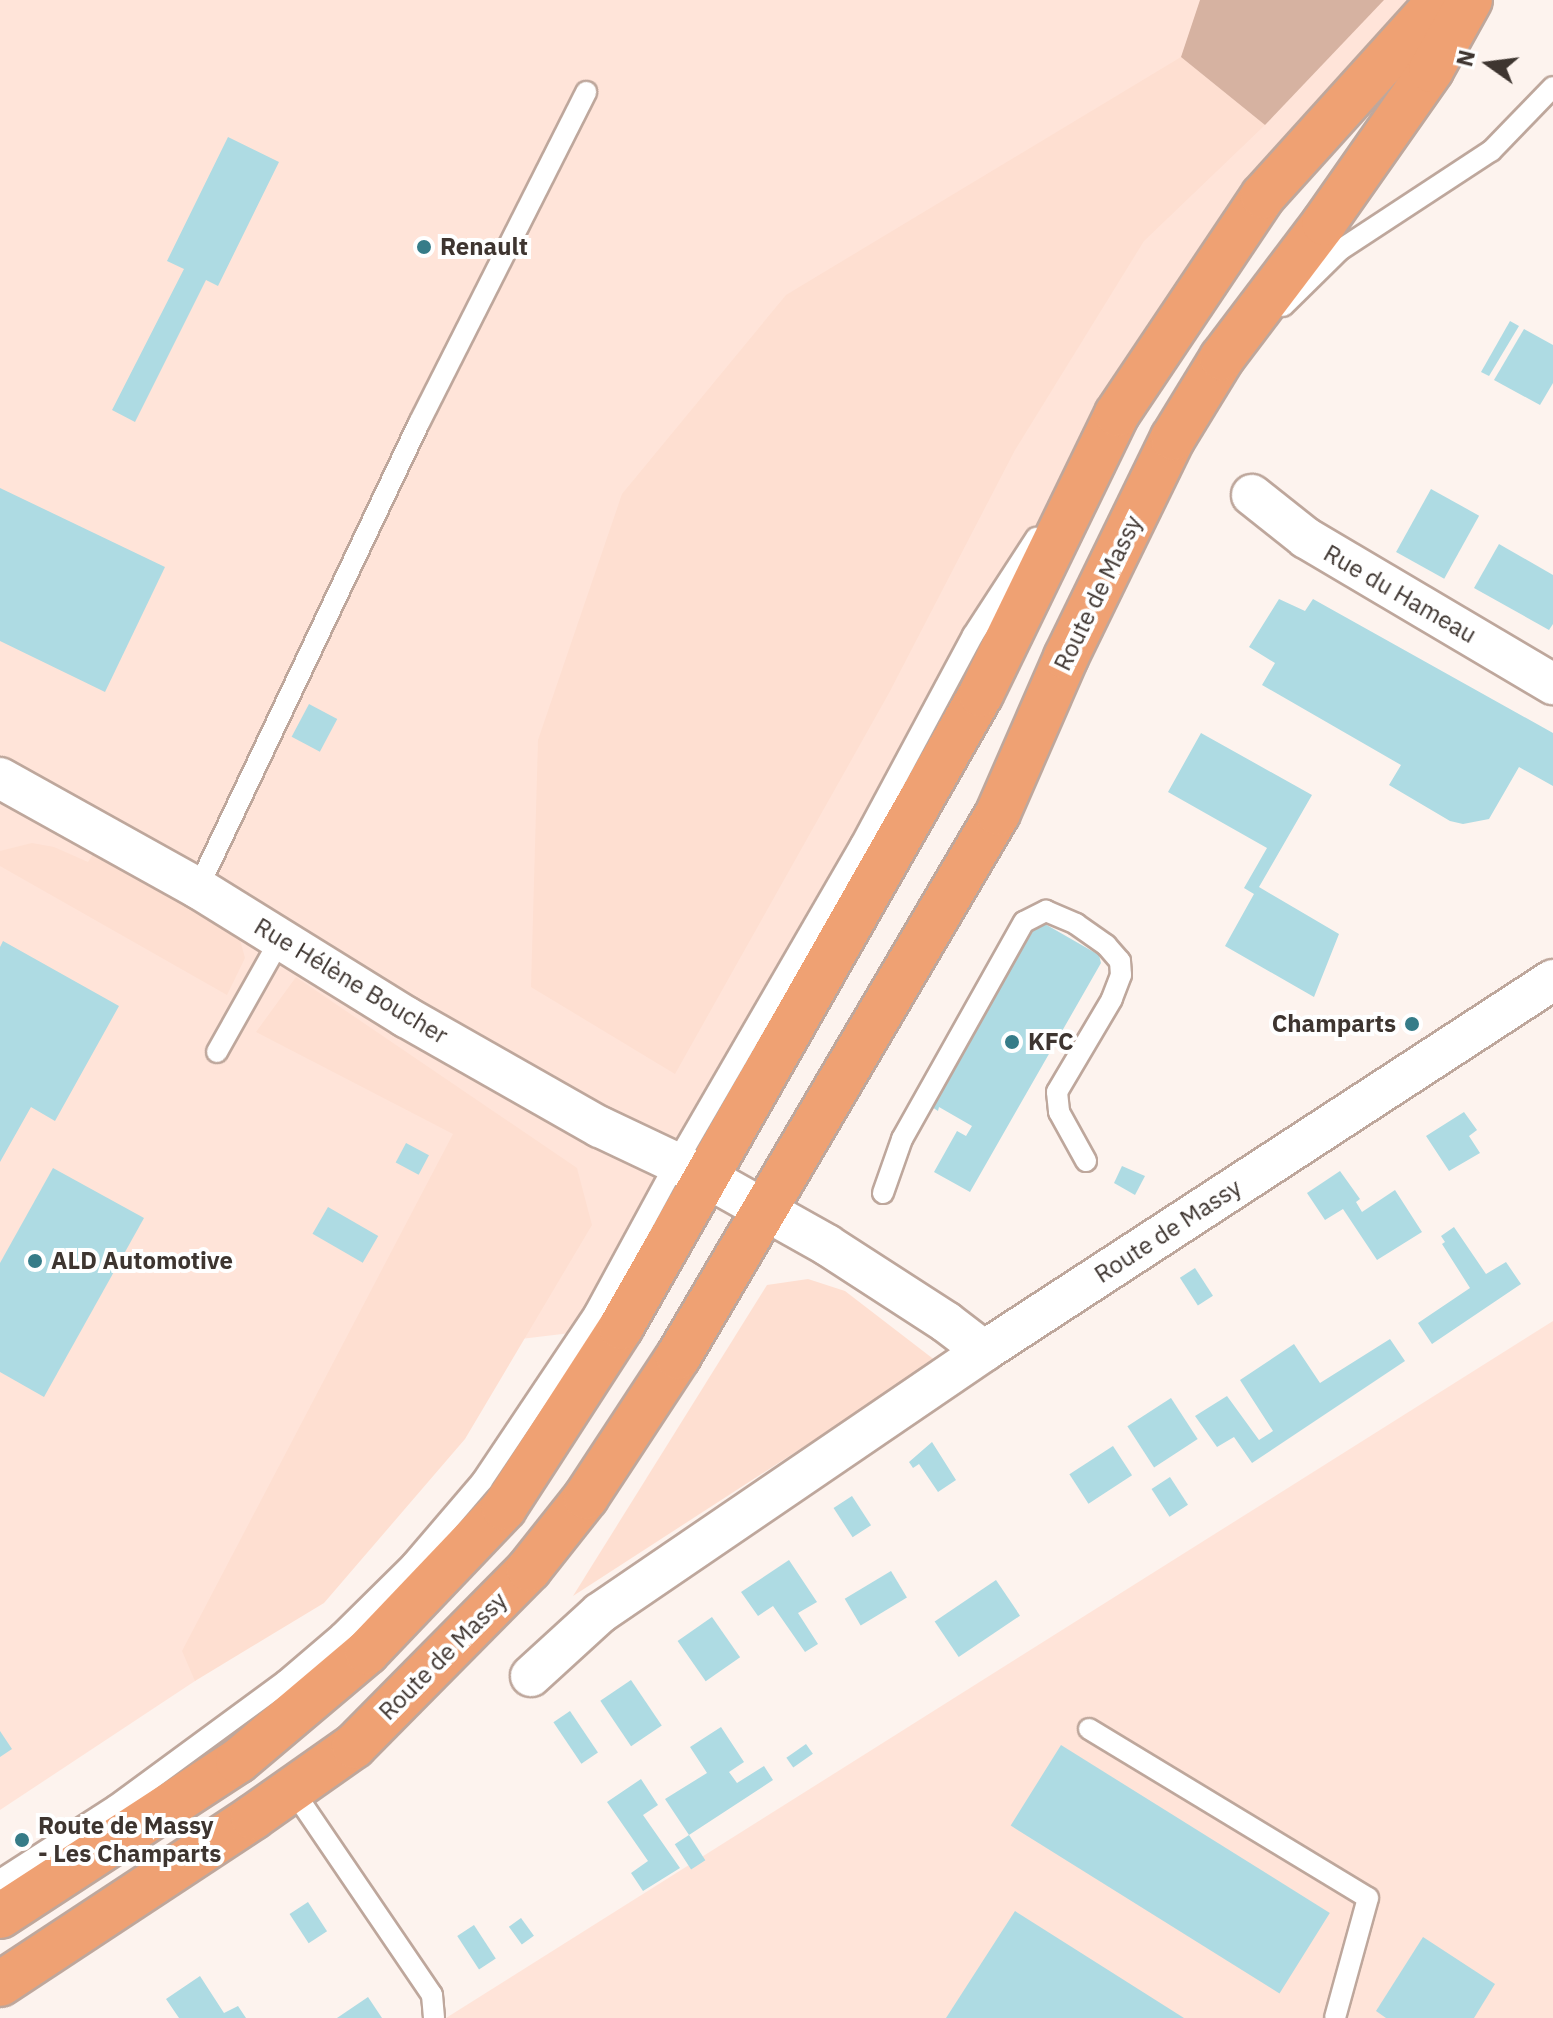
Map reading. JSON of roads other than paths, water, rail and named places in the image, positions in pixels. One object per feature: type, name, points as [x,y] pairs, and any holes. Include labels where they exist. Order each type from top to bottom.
[{"type":"main road","points":[[0,1916],[238,1761],[367,1652],[504,1508],[621,1327],[691,1170],[981,694],[1117,414],[1263,196],[1440,0]]},
{"type":"main road","name":"Route de Massy","points":[[0,1984],[354,1746],[529,1569],[594,1485],[678,1357],[998,813],[1066,657],[1166,452],[1222,358],[1324,223],[1431,70],[1470,0]]},
{"type":"street","name":"Rue du Hameau","points":[[1252,495],[1306,538],[1553,684]]},
{"type":"street","name":"Rue Hélène Boucher","points":[[0,778],[198,888],[406,1017],[600,1127],[691,1170]]},
{"type":"street","name":"Route de Massy","points":[[531,1676],[600,1613],[984,1351],[1553,980]]},
{"type":"street","points":[[691,1170],[857,1264],[984,1351]]},
{"type":"lane","points":[[1222,358],[1313,280],[1340,250],[1491,151],[1553,87]]},
{"type":"lane","points":[[198,888],[419,423],[586,92]]},
{"type":"lane","points":[[883,1193],[902,1139],[1024,922],[1046,911],[1076,924],[1106,945],[1120,961],[1121,975],[1112,999],[1057,1092],[1059,1112],[1086,1161]]},
{"type":"lane","points":[[217,1052],[281,938]]},
{"type":"lane","points":[[0,1880],[115,1806],[263,1698],[340,1634],[412,1563],[482,1481],[691,1170]]},
{"type":"lane","points":[[1089,1729],[1368,1898],[1335,2018]]},
{"type":"lane","points":[[292,1789],[432,1995],[434,2018]]},
{"type":"place","name":"Renault","points":[[424,247]]},
{"type":"place","name":"Champarts","points":[[1412,1024]]},
{"type":"place","name":"KFC","points":[[1012,1042]]},
{"type":"place","name":"ALD Automotive","points":[[35,1261]]},
{"type":"place","name":"Route de Massy - Les Champarts","points":[[22,1840]]}]
